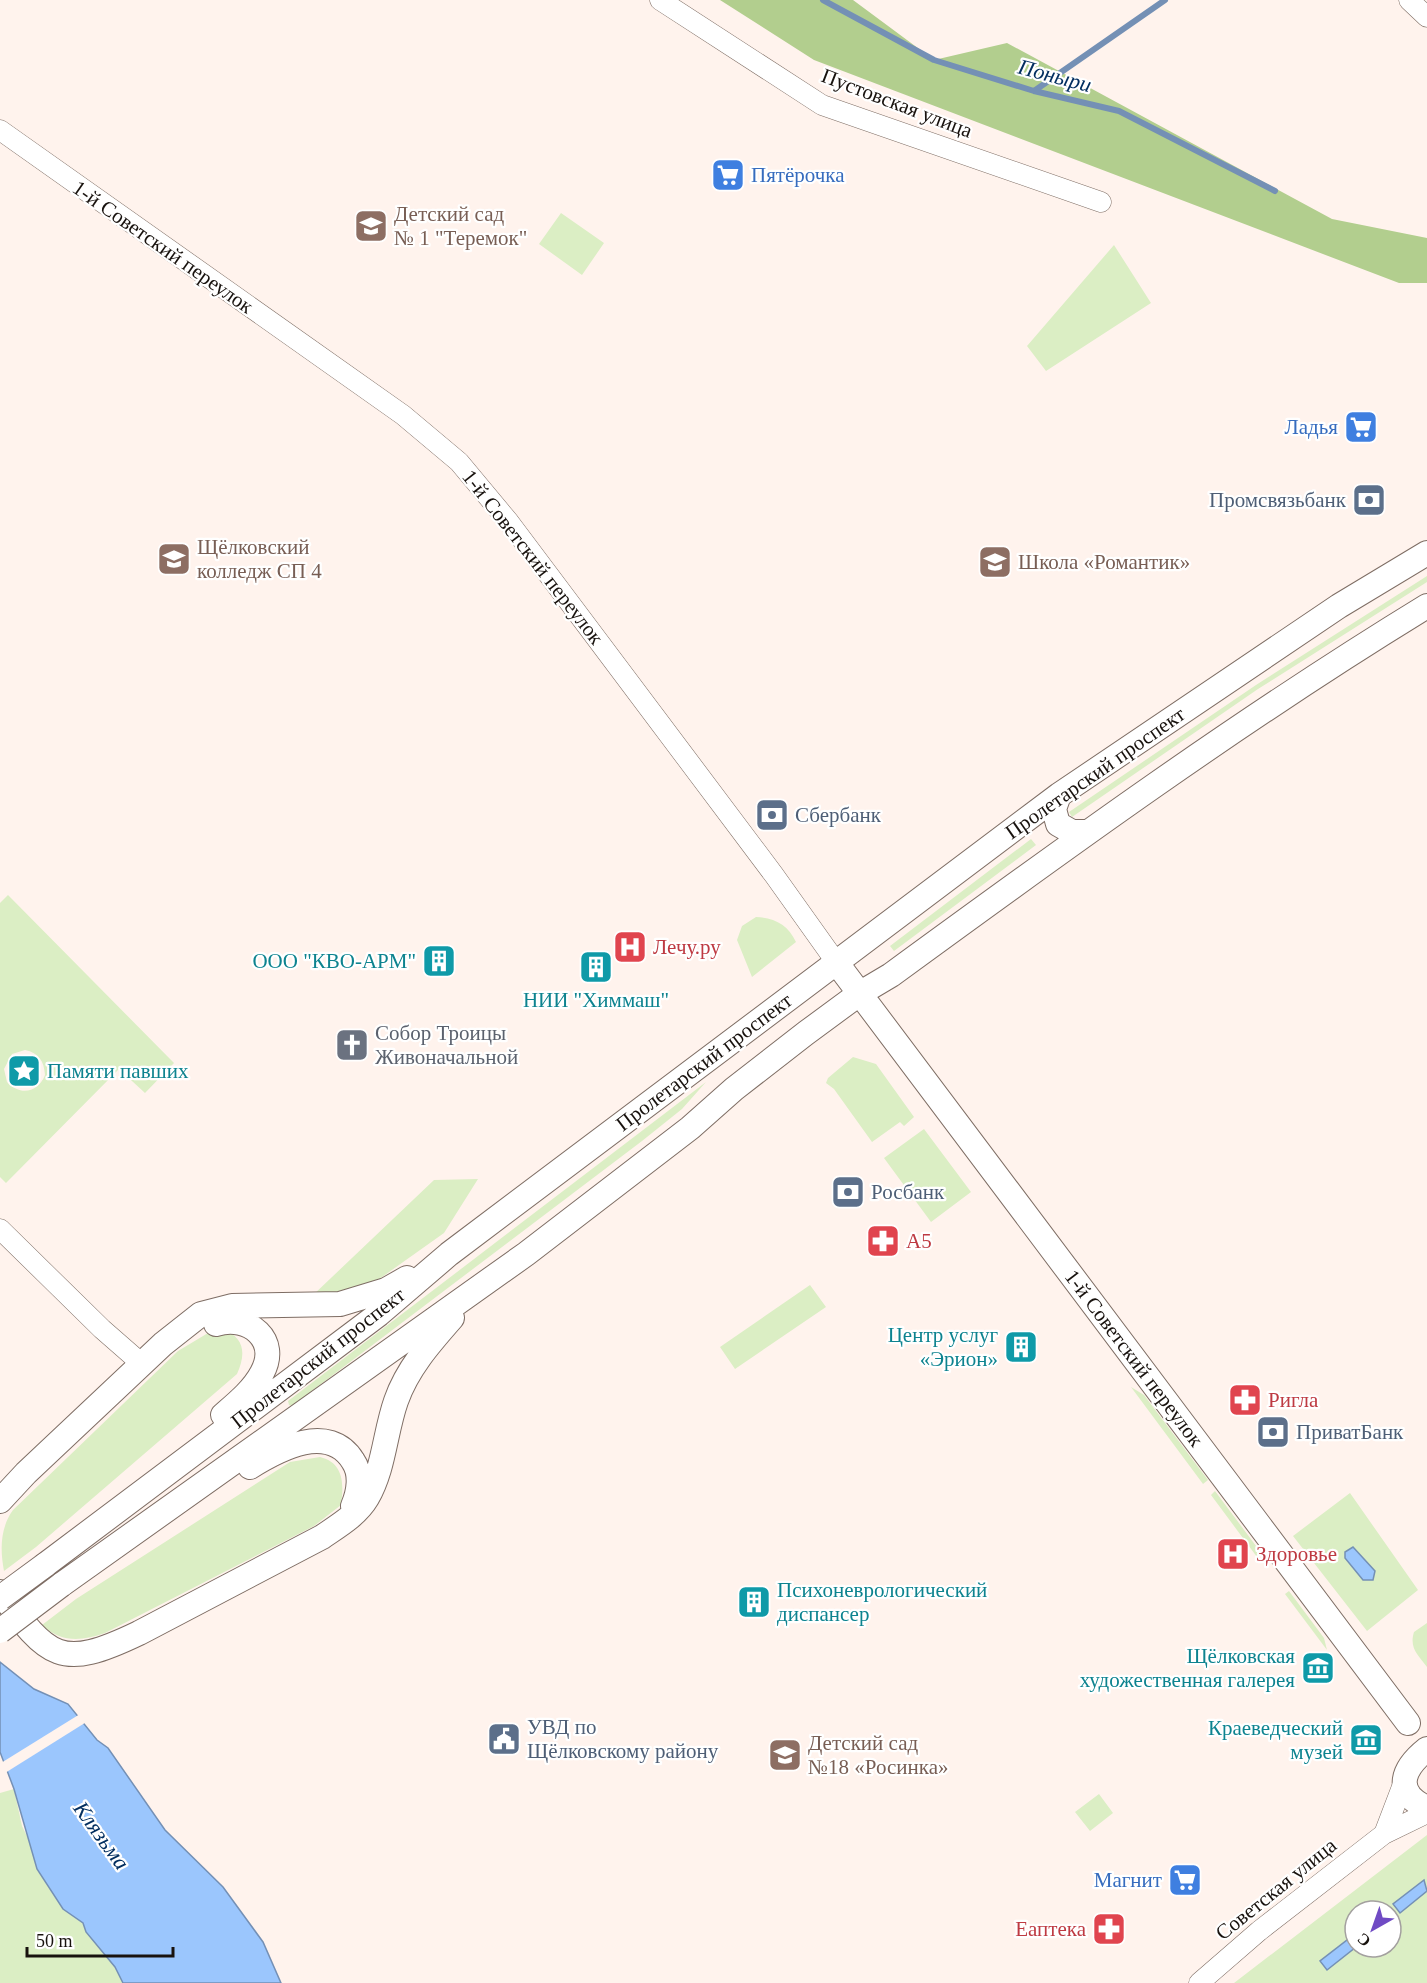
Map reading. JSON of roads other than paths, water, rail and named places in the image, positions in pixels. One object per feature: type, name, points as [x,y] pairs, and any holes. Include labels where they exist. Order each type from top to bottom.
[{"type":"main road","name":"Пролетарский проспект","points":[[0,1599],[379,1314],[449,1254],[1059,795],[1330,612],[1427,553]]},
{"type":"main road","name":"Пролетарский проспект","points":[[0,1630],[101,1555],[478,1288],[690,1128],[734,1089],[859,994],[891,975],[1085,832],[1318,673],[1427,606]]},
{"type":"main road","points":[[1059,795],[1054,809],[1058,824],[1072,832],[1085,832]]},
{"type":"main road","name":"1-й Советский переулок","points":[[836,962],[1418,1727]]},
{"type":"main road","points":[[0,1501],[193,1318],[211,1310],[232,1306],[311,1305],[357,1300],[386,1290],[449,1254]]},
{"type":"main road","points":[[0,1592],[41,1643],[62,1654],[81,1655],[113,1645],[296,1552],[346,1520],[366,1500],[372,1488],[396,1400],[409,1375],[426,1348],[478,1288]]},
{"type":"main road","points":[[82,1536],[236,1404],[262,1373],[266,1363],[267,1352],[263,1338],[247,1322],[224,1321],[163,1344]]},
{"type":"main road","points":[[101,1555],[273,1453],[305,1442],[335,1444],[355,1463],[358,1475],[357,1497],[346,1520]]},
{"type":"main road","points":[[1418,1727],[1406,1774],[1410,1795],[1427,1808]]},
{"type":"main road","points":[[1406,1774],[1427,1749]]},
{"type":"street","name":"Пустовская улица","points":[[660,0],[822,105],[1101,202]]},
{"type":"street","points":[[1409,0],[1427,16]]},
{"type":"street","name":"1-й Советский переулок","points":[[0,130],[403,415],[459,462],[516,531],[774,875],[836,962]]},
{"type":"street","points":[[0,1229],[102,1329],[142,1364]]},
{"type":"street","points":[[1384,1834],[1406,1774]]},
{"type":"street","name":"Советская улица","points":[[1199,1983],[1259,1931],[1384,1834],[1427,1813]]},
{"type":"water","points":[[1353,1547],[1375,1571],[1373,1580],[1363,1580],[1345,1558],[1345,1552]]},
{"type":"water","name":"Клязьма","points":[[0,1662],[34,1689],[68,1704],[97,1740],[108,1748],[165,1830],[223,1887],[263,1942],[281,1983],[123,1983],[115,1967],[86,1932],[83,1923],[63,1909],[37,1869],[14,1789],[0,1752]]},
{"type":"water","points":[[1424,1880],[1427,1891],[1403,1911],[1403,1899],[1399,1899]]},
{"type":"water","points":[[1343,1943],[1343,1957],[1327,1970],[1320,1961]]},
{"type":"waterway","name":"Поныри","points":[[823,0],[934,60],[1034,91],[1119,111],[1275,191]]},
{"type":"waterway","points":[[1034,91],[1165,0]]},
{"type":"place","name":"Пятёрочка","points":[[728,175]]},
{"type":"place","name":"Детский сад № 1 \"Теремок\"","points":[[371,226]]},
{"type":"place","name":"Ладья","points":[[1361,427]]},
{"type":"place","name":"Промсвязьбанк","points":[[1369,500]]},
{"type":"place","name":"Щёлковский колледж СП 4","points":[[174,559]]},
{"type":"place","name":"Школа «Романтик»","points":[[995,562]]},
{"type":"place","name":"Сбербанк","points":[[772,815]]},
{"type":"place","name":"Лечу.ру","points":[[630,947]]},
{"type":"place","name":"ООО \"КВО-АРМ\"","points":[[439,961]]},
{"type":"place","name":"НИИ \"Химмаш\"","points":[[596,967]]},
{"type":"place","name":"Собор Троицы Живоначальной","points":[[352,1045]]},
{"type":"place","name":"Памяти павших","points":[[24,1071]]},
{"type":"place","name":"Росбанк","points":[[848,1192]]},
{"type":"place","name":"А5","points":[[883,1241]]},
{"type":"place","name":"Центр услуг «Эрион»","points":[[1021,1347]]},
{"type":"place","name":"Ригла","points":[[1245,1400]]},
{"type":"place","name":"ПриватБанк","points":[[1273,1432]]},
{"type":"place","name":"Здоровье","points":[[1233,1554]]},
{"type":"place","name":"Психоневрологический диспансер","points":[[754,1602]]},
{"type":"place","name":"Щёлковская художественная галерея","points":[[1318,1668]]},
{"type":"place","name":"УВД по Щёлковскому району","points":[[504,1739]]},
{"type":"place","name":"Краеведческий музей","points":[[1366,1740]]},
{"type":"place","name":"Детский сад №18 «Росинка»","points":[[785,1755]]},
{"type":"place","name":"Магнит","points":[[1185,1880]]},
{"type":"place","name":"Еаптека","points":[[1109,1929]]}]
